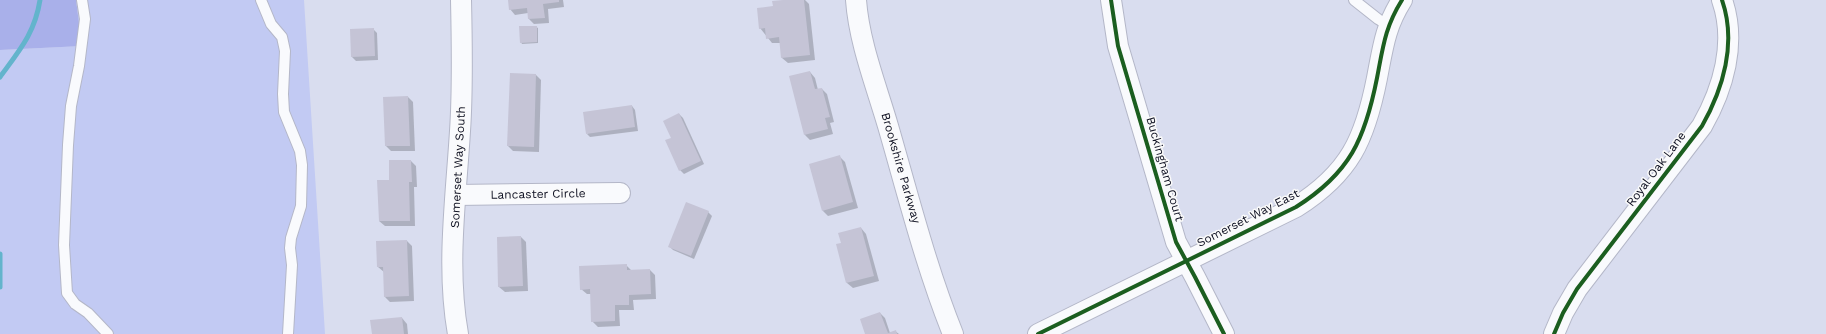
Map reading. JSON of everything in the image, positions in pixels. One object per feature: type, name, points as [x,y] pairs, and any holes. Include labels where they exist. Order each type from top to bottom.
[{"type":"street","name":"Somerset Way South","points":[[458,334],[455,317],[453,283],[460,130],[461,0]]},
{"type":"street","name":"Brookshire Parkway","points":[[856,0],[863,37],[894,146],[933,279],[953,334]]},
{"type":"street","name":"Buckingham Court","points":[[1111,0],[1118,46],[1176,242],[1224,334]]},
{"type":"street","name":"Somerset Way East","points":[[1038,334],[1296,206],[1321,189],[1343,166],[1355,149],[1368,116],[1388,25],[1402,0]]},
{"type":"street","name":"Royal Oak Lane","points":[[1554,334],[1563,312],[1577,289],[1702,126],[1711,110],[1723,77],[1726,62],[1728,34],[1722,0]]},
{"type":"street","name":"Lancaster Circle","points":[[456,195],[620,193]]},
{"type":"lane","points":[[82,0],[84,19],[79,66],[71,106],[68,152],[64,245],[67,293],[75,304],[88,313],[108,334]]},
{"type":"lane","points":[[261,0],[271,24],[282,37],[285,51],[284,112],[300,152],[302,165],[301,206],[291,243],[292,265],[288,334]]},
{"type":"lane","points":[[1354,0],[1388,25]]},
{"type":"shaded area","points":[[0,0],[76,0],[82,46],[0,50]]},
{"type":"shaded area","points":[[76,0],[304,0],[325,334],[0,334],[0,50],[82,46]]},
{"type":"building","points":[[508,0],[559,0],[559,2],[543,4],[545,18],[528,19],[527,8],[509,10]]},
{"type":"building","points":[[804,0],[810,55],[781,58],[779,37],[766,39],[765,28],[759,29],[757,8],[773,6],[772,1]]},
{"type":"building","points":[[519,26],[537,26],[537,42],[520,43]]},
{"type":"building","points":[[374,28],[375,56],[351,57],[350,29]]},
{"type":"building","points":[[810,71],[815,89],[822,88],[830,117],[825,118],[828,129],[804,135],[789,76]]},
{"type":"building","points":[[510,73],[536,74],[534,147],[507,146]]},
{"type":"building","points":[[408,96],[410,146],[385,146],[383,97]]},
{"type":"building","points":[[632,105],[635,127],[586,134],[583,112]]},
{"type":"building","points":[[679,113],[701,161],[679,171],[665,140],[671,138],[663,121]]},
{"type":"building","points":[[840,155],[853,202],[822,211],[809,164]]},
{"type":"building","points":[[389,160],[411,160],[412,182],[409,182],[410,221],[379,221],[377,180],[389,180]]},
{"type":"building","points":[[686,202],[709,211],[691,256],[668,247]]},
{"type":"building","points":[[861,227],[874,276],[846,283],[836,244],[841,243],[838,233]]},
{"type":"building","points":[[521,236],[523,286],[498,287],[497,237]]},
{"type":"building","points":[[407,240],[409,296],[384,297],[383,267],[377,267],[376,241]]},
{"type":"building","points":[[627,264],[627,270],[650,269],[651,294],[629,295],[629,305],[615,305],[615,321],[591,322],[590,289],[580,290],[579,266]]},
{"type":"building","points":[[880,312],[888,333],[896,330],[897,334],[865,334],[860,319]]},
{"type":"building","points":[[402,317],[404,334],[372,334],[370,320]]},
{"type":"waterway","points":[[0,77],[20,50],[30,32],[38,12],[40,0]]},
{"type":"waterway","points":[[0,254],[0,287]]},
{"type":"cycle path","points":[[1111,0],[1118,46],[1176,242],[1224,334]]},
{"type":"cycle path","points":[[1038,334],[1296,207],[1330,181],[1352,153],[1360,137],[1372,100],[1388,28],[1402,0]]},
{"type":"cycle path","points":[[1554,334],[1563,313],[1577,289],[1702,126],[1710,112],[1722,81],[1728,49],[1726,16],[1722,0]]}]
